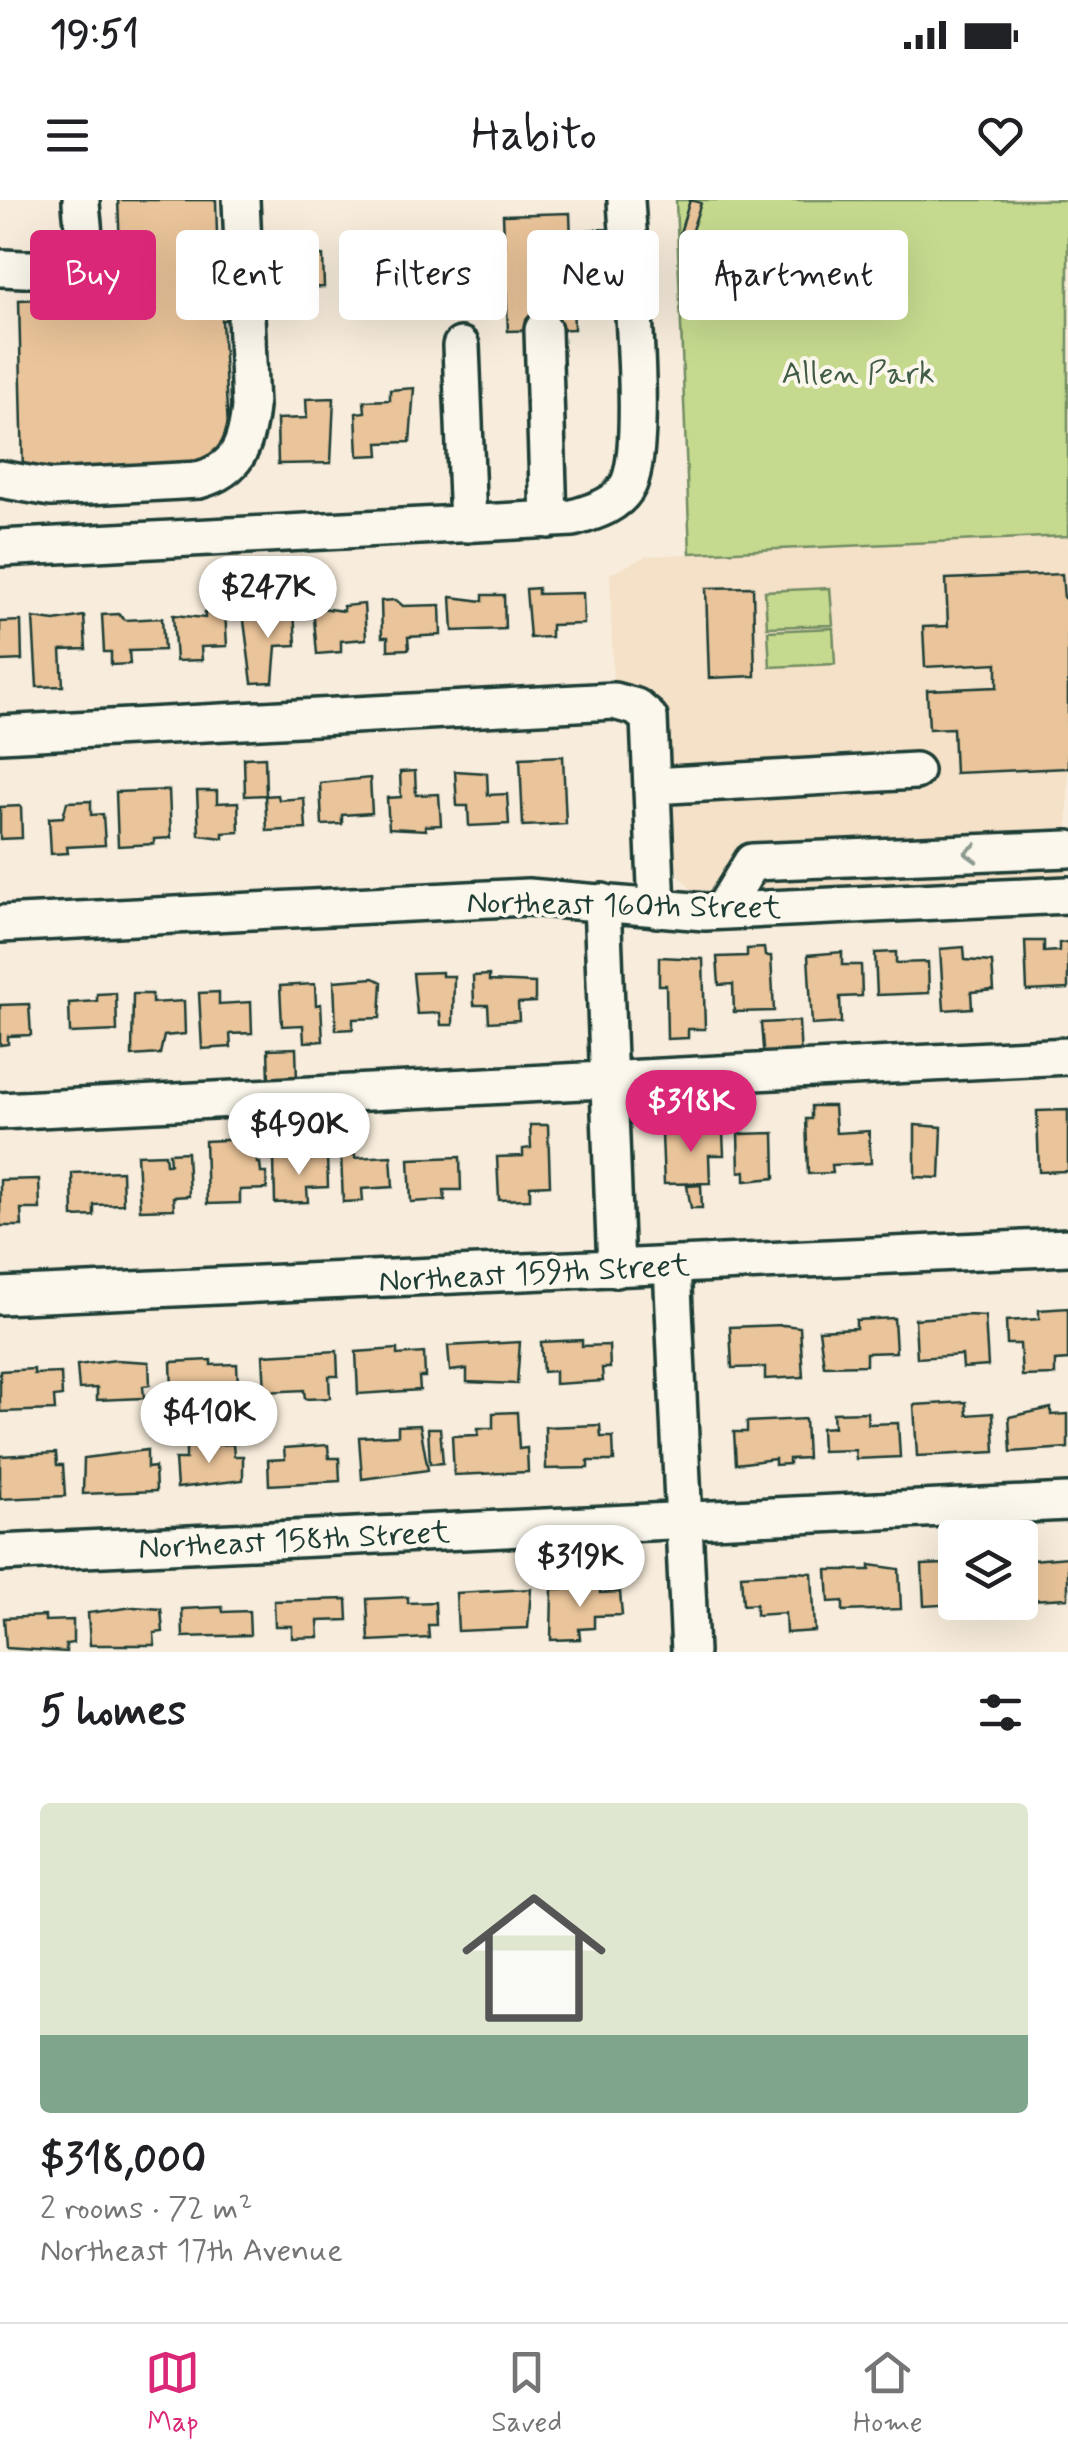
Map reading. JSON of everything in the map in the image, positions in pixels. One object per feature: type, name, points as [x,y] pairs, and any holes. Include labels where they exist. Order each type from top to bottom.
[{"type":"street","points":[[0,268],[67,266],[77,260],[82,250],[80,200]]},
{"type":"street","points":[[0,478],[51,488],[200,480],[222,474],[237,459],[247,434],[250,407],[241,200]]},
{"type":"street","points":[[626,200],[627,230]]},
{"type":"street","points":[[0,548],[573,518],[614,501],[628,486],[636,439],[631,320]]},
{"type":"street","points":[[543,330],[550,520]]},
{"type":"street","points":[[461,346],[468,524]]},
{"type":"street","points":[[0,734],[614,700],[649,718],[658,909]]},
{"type":"street","points":[[652,786],[915,772]]},
{"type":"street","points":[[722,911],[752,862],[1068,849]]},
{"type":"street","name":"Northeast 160th Street","points":[[0,924],[528,897],[722,911],[1068,895]]},
{"type":"street","points":[[602,902],[616,1269]]},
{"type":"street","points":[[0,1111],[1068,1056]]},
{"type":"street","name":"Northeast 159th Street","points":[[0,1296],[1068,1247]]},
{"type":"street","points":[[672,1266],[690,1652]]},
{"type":"street","name":"Northeast 158th Street","points":[[0,1552],[1068,1502]]},
{"type":"shaded area","points":[[1068,536],[1068,880],[696,895],[679,875],[670,848],[668,729],[656,706],[613,689],[610,574],[646,556]]},
{"type":"green space","name":"Allen Park","points":[[676,200],[1068,200],[1068,536],[690,553],[681,320],[908,320],[908,230],[679,230],[679,276]]},
{"type":"green space","points":[[830,588],[833,625],[767,627],[765,591]]},
{"type":"green space","points":[[833,628],[835,664],[770,667],[768,631]]},
{"type":"building","points":[[118,200],[216,200],[217,230],[176,230],[176,320],[222,320],[229,447],[196,465],[23,472],[19,300],[30,300],[30,320],[156,320],[156,230],[119,230]]},
{"type":"building","points":[[690,200],[701,203],[692,230],[681,230]]},
{"type":"building","points":[[570,213],[571,230],[527,230],[527,320],[574,320],[574,329],[508,331],[507,230],[504,230],[503,215]]},
{"type":"building","points":[[319,256],[323,256],[324,287],[319,287]]},
{"type":"building","points":[[414,388],[410,442],[378,443],[379,455],[358,456],[356,413],[365,412],[364,401],[390,400],[390,390]]},
{"type":"building","points":[[334,398],[331,463],[278,464],[277,419],[307,418],[306,399]]},
{"type":"building","points":[[1062,574],[1064,598],[1068,598],[1068,768],[955,773],[953,728],[929,729],[927,690],[997,687],[997,663],[925,667],[923,627],[948,626],[946,579]]},
{"type":"building","points":[[753,587],[755,676],[709,678],[706,588]]},
{"type":"building","points":[[538,588],[538,594],[583,593],[584,624],[551,625],[551,637],[530,638],[526,589]]},
{"type":"building","points":[[483,595],[504,595],[505,629],[453,631],[451,597],[483,601]]},
{"type":"building","points":[[396,600],[403,606],[440,605],[441,635],[408,637],[409,649],[388,650],[388,637],[382,637],[381,601]]},
{"type":"building","points":[[364,604],[366,639],[341,641],[341,652],[317,654],[313,607],[344,611],[343,606]]},
{"type":"building","points":[[274,610],[294,610],[296,645],[276,646],[273,682],[252,683],[243,613],[274,615]]},
{"type":"building","points":[[225,611],[227,646],[201,647],[202,660],[176,661],[173,615],[205,618],[205,612]]},
{"type":"building","points":[[118,614],[125,620],[162,618],[164,650],[129,651],[130,664],[111,665],[111,652],[104,652],[102,615]]},
{"type":"building","points":[[84,616],[86,649],[61,650],[63,686],[37,687],[33,618],[55,621]]},
{"type":"building","points":[[21,621],[22,660],[0,661],[0,622]]},
{"type":"building","points":[[563,756],[566,824],[523,826],[520,758]]},
{"type":"building","points":[[265,757],[266,795],[245,796],[244,758]]},
{"type":"building","points":[[415,771],[416,795],[439,794],[441,825],[425,826],[426,830],[389,828],[387,798],[401,797],[400,772]]},
{"type":"building","points":[[455,771],[487,773],[488,795],[507,794],[509,824],[469,826],[468,806],[457,806]]},
{"type":"building","points":[[370,778],[372,813],[342,815],[342,824],[322,825],[320,783]]},
{"type":"building","points":[[169,790],[171,838],[154,839],[154,844],[118,846],[116,792]]},
{"type":"building","points":[[197,791],[217,791],[217,803],[238,802],[239,832],[223,833],[223,838],[199,835]]},
{"type":"building","points":[[278,795],[279,800],[304,798],[306,829],[267,831],[265,796]]},
{"type":"building","points":[[91,801],[91,815],[103,814],[105,845],[67,847],[68,853],[51,854],[49,818],[63,817],[67,802]]},
{"type":"building","points":[[21,806],[22,838],[0,839],[0,807]]},
{"type":"building","points":[[1025,941],[1044,941],[1044,952],[1059,951],[1059,943],[1068,942],[1068,989],[1027,991]]},
{"type":"building","points":[[964,947],[965,960],[992,962],[994,990],[971,992],[972,1008],[944,1010],[940,949]]},
{"type":"building","points":[[764,948],[765,956],[771,956],[774,1011],[734,1012],[733,984],[719,985],[717,957],[747,956],[747,949]]},
{"type":"building","points":[[842,952],[842,965],[861,965],[862,996],[840,997],[841,1023],[812,1025],[808,955]]},
{"type":"building","points":[[896,952],[896,963],[928,962],[929,993],[877,995],[875,953]]},
{"type":"building","points":[[659,957],[703,959],[705,1029],[688,1029],[688,1038],[667,1039],[666,985],[659,985]]},
{"type":"building","points":[[442,972],[442,976],[454,976],[453,1025],[441,1025],[440,1013],[417,1014],[413,973]]},
{"type":"building","points":[[489,975],[489,981],[535,983],[535,1002],[518,1003],[519,1020],[489,1022],[488,1005],[474,1005],[473,976]]},
{"type":"building","points":[[374,978],[382,982],[380,1018],[353,1019],[353,1029],[336,1030],[334,981]]},
{"type":"building","points":[[315,984],[316,1005],[321,1004],[323,1041],[304,1042],[303,1025],[282,1026],[280,986]]},
{"type":"building","points":[[219,992],[219,1004],[251,1002],[252,1033],[230,1034],[231,1047],[202,1049],[199,993]]},
{"type":"building","points":[[116,993],[117,1031],[70,1033],[69,1003],[97,1001],[97,994]]},
{"type":"building","points":[[133,994],[152,994],[152,1003],[184,1001],[185,1034],[164,1036],[160,1054],[132,1056]]},
{"type":"building","points":[[29,1004],[31,1035],[8,1036],[8,1044],[0,1045],[0,1005]]},
{"type":"building","points":[[799,1021],[801,1059],[764,1061],[761,1023]]},
{"type":"building","points":[[296,1048],[297,1080],[269,1081],[268,1049]]},
{"type":"building","points":[[811,1106],[834,1106],[836,1133],[869,1131],[871,1163],[832,1165],[833,1173],[808,1174],[806,1119],[811,1119]]},
{"type":"building","points":[[1068,1110],[1068,1171],[1039,1172],[1037,1111]]},
{"type":"building","points":[[696,1124],[713,1124],[713,1133],[723,1133],[724,1155],[709,1155],[710,1183],[664,1184],[662,1135],[697,1134]]},
{"type":"building","points":[[530,1125],[548,1125],[550,1185],[530,1186],[530,1199],[499,1200],[497,1157],[523,1156],[523,1149],[531,1148]]},
{"type":"building","points":[[915,1125],[942,1127],[940,1178],[915,1177]]},
{"type":"building","points":[[263,1132],[264,1149],[256,1149],[261,1173],[266,1173],[267,1189],[240,1190],[240,1203],[207,1204],[205,1141],[245,1139],[245,1133]]},
{"type":"building","points":[[774,1133],[775,1178],[745,1181],[745,1171],[739,1172],[738,1134]]},
{"type":"building","points":[[187,1152],[189,1196],[173,1197],[174,1209],[140,1210],[137,1155],[165,1154],[166,1164],[170,1164],[169,1153]]},
{"type":"building","points":[[355,1154],[355,1158],[391,1156],[393,1187],[362,1189],[363,1201],[343,1202],[341,1155]]},
{"type":"building","points":[[327,1156],[328,1187],[307,1188],[308,1202],[275,1203],[274,1158]]},
{"type":"building","points":[[460,1157],[461,1190],[444,1190],[445,1200],[411,1202],[409,1159]]},
{"type":"building","points":[[122,1171],[123,1204],[94,1205],[94,1216],[73,1217],[72,1173]]},
{"type":"building","points":[[39,1179],[40,1209],[21,1209],[22,1226],[0,1226],[0,1180]]},
{"type":"building","points":[[701,1185],[702,1208],[691,1208],[687,1186]]},
{"type":"building","points":[[1068,1308],[1068,1360],[1055,1361],[1055,1375],[1022,1376],[1020,1344],[1007,1344],[1006,1321],[1039,1319],[1039,1310]]},
{"type":"building","points":[[985,1316],[988,1366],[963,1368],[962,1355],[917,1358],[915,1319]]},
{"type":"building","points":[[894,1318],[896,1352],[866,1353],[866,1365],[824,1366],[819,1330],[856,1328],[856,1320]]},
{"type":"building","points":[[730,1327],[800,1327],[803,1377],[765,1379],[765,1367],[732,1368]]},
{"type":"building","points":[[582,1340],[582,1346],[609,1345],[610,1368],[602,1368],[603,1381],[555,1384],[555,1371],[543,1372],[541,1342]]},
{"type":"building","points":[[520,1342],[517,1384],[467,1382],[467,1369],[450,1371],[448,1346]]},
{"type":"building","points":[[397,1349],[397,1355],[424,1353],[425,1377],[419,1377],[420,1390],[358,1394],[356,1352]]},
{"type":"building","points":[[337,1351],[338,1376],[329,1376],[330,1398],[305,1399],[304,1390],[265,1392],[263,1355]]},
{"type":"building","points":[[116,1360],[149,1362],[150,1385],[143,1386],[144,1398],[97,1400],[97,1388],[79,1389],[77,1365]]},
{"type":"building","points":[[211,1360],[211,1365],[237,1364],[238,1387],[212,1388],[212,1402],[184,1403],[184,1391],[172,1391],[171,1362]]},
{"type":"building","points":[[34,1369],[34,1374],[61,1373],[62,1396],[54,1397],[55,1410],[0,1412],[0,1371]]},
{"type":"building","points":[[966,1402],[967,1415],[993,1413],[995,1452],[917,1456],[914,1405]]},
{"type":"building","points":[[1051,1408],[1051,1415],[1068,1414],[1068,1448],[1011,1452],[1009,1417]]},
{"type":"building","points":[[517,1412],[519,1449],[527,1448],[528,1472],[454,1475],[452,1436],[478,1435],[478,1428],[493,1428],[493,1413]]},
{"type":"building","points":[[867,1412],[868,1424],[898,1423],[900,1457],[856,1459],[855,1450],[822,1451],[821,1428],[834,1427],[833,1413]]},
{"type":"building","points":[[805,1419],[807,1458],[789,1459],[789,1464],[775,1465],[775,1459],[736,1464],[734,1432],[747,1432],[747,1422]]},
{"type":"building","points":[[420,1425],[428,1470],[362,1479],[359,1437],[398,1435],[398,1426]]},
{"type":"building","points":[[600,1425],[601,1437],[613,1437],[614,1461],[588,1461],[588,1468],[546,1469],[545,1427]]},
{"type":"building","points":[[428,1428],[440,1428],[443,1463],[430,1464]]},
{"type":"building","points":[[233,1444],[234,1456],[243,1456],[243,1480],[177,1488],[175,1459],[186,1459],[186,1446]]},
{"type":"building","points":[[328,1445],[329,1458],[339,1458],[340,1481],[269,1485],[268,1460],[285,1459],[284,1448]]},
{"type":"building","points":[[147,1450],[147,1468],[155,1467],[156,1491],[83,1494],[84,1458]]},
{"type":"building","points":[[56,1453],[57,1465],[63,1465],[65,1496],[0,1499],[0,1456]]},
{"type":"building","points":[[1068,1557],[1068,1598],[1038,1600],[1038,1560]]},
{"type":"building","points":[[938,1564],[938,1605],[924,1606],[922,1565]]},
{"type":"building","points":[[870,1565],[899,1569],[901,1609],[843,1611],[843,1601],[829,1602],[827,1570],[870,1570]]},
{"type":"building","points":[[812,1573],[815,1631],[786,1633],[785,1613],[756,1615],[756,1604],[743,1605],[741,1575]]},
{"type":"building","points":[[600,1587],[600,1593],[620,1592],[622,1615],[594,1616],[594,1628],[579,1629],[580,1639],[551,1640],[552,1589]]},
{"type":"building","points":[[531,1589],[528,1628],[458,1631],[456,1593]]},
{"type":"building","points":[[408,1597],[408,1603],[435,1602],[436,1625],[428,1625],[429,1638],[369,1641],[367,1599]]},
{"type":"building","points":[[347,1599],[348,1620],[318,1621],[319,1637],[292,1638],[292,1626],[275,1626],[274,1601]]},
{"type":"building","points":[[134,1607],[161,1609],[163,1632],[154,1633],[155,1645],[90,1645],[88,1613]]},
{"type":"building","points":[[222,1607],[223,1612],[249,1611],[250,1635],[183,1637],[182,1609]]},
{"type":"building","points":[[45,1616],[45,1621],[73,1620],[73,1643],[66,1644],[66,1652],[6,1648],[4,1618]]}]
